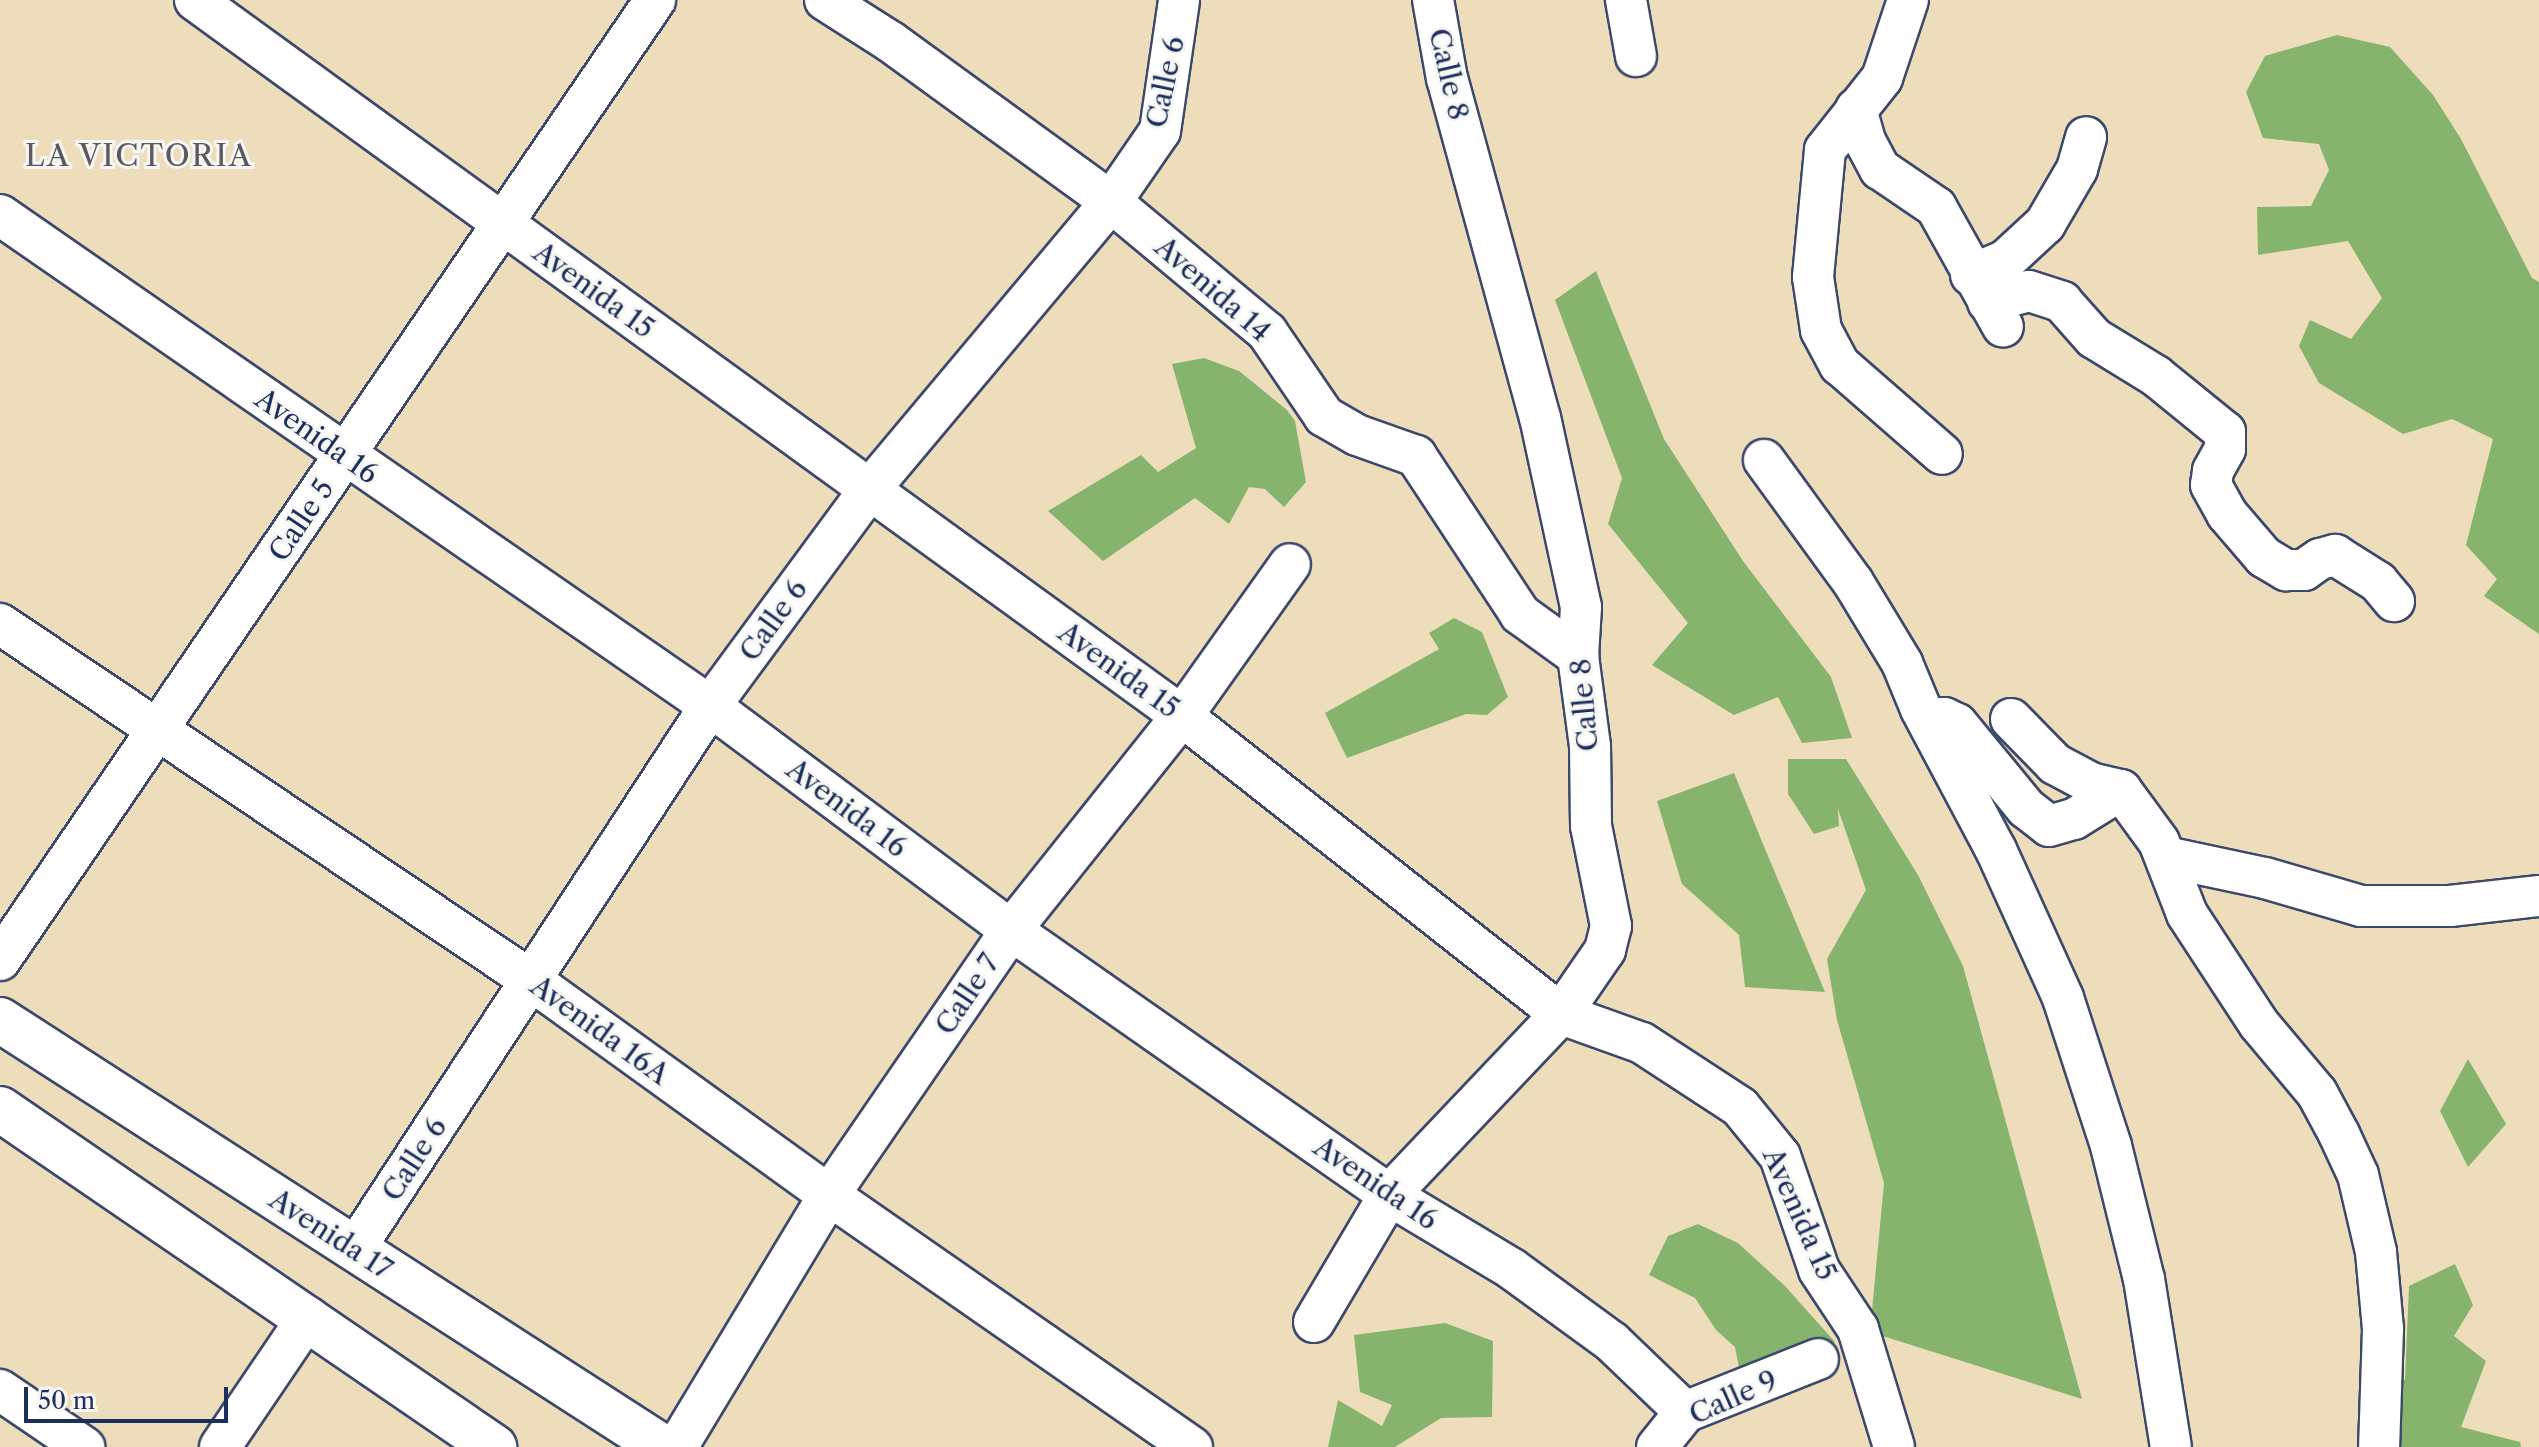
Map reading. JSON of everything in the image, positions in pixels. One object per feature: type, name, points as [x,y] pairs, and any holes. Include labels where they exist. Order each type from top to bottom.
[{"type":"main road","name":"Avenida 17","points":[[0,1020],[662,1447]]},
{"type":"main road","points":[[0,1109],[494,1447]]},
{"type":"street","name":"Avenida 15","points":[[195,0],[1182,716],[1561,1014],[1642,1043],[1740,1107],[1780,1156],[1819,1270],[1858,1329],[1894,1447]]},
{"type":"street","name":"Calle 5","points":[[0,960],[655,0]]},
{"type":"street","name":"Avenida 14","points":[[825,0],[891,42],[1111,202],[1267,332],[1324,416],[1357,435],[1416,456],[1520,614],[1578,656]]},
{"type":"street","name":"Calle 6","points":[[354,1250],[710,706],[869,490],[1111,202],[1160,131],[1179,0]]},
{"type":"street","name":"Calle 8","points":[[1314,1322],[1389,1195],[1561,1014],[1605,950],[1611,926],[1591,826],[1590,746],[1578,656],[1581,607],[1540,418],[1447,79],[1433,0]]},
{"type":"street","points":[[1626,0],[1636,56]]},
{"type":"street","points":[[1908,0],[1882,78],[1825,150],[1813,277],[1821,330],[1840,365],[1942,454]]},
{"type":"street","points":[[1856,109],[1880,169],[1936,207],[1988,301]]},
{"type":"street","points":[[1988,301],[2006,260],[2045,224],[2077,169],[2086,137]]},
{"type":"street","name":"Avenida 16","points":[[0,215],[710,706],[1011,930],[1389,1195],[1512,1269],[1612,1342],[1685,1412]]},
{"type":"street","points":[[1988,301],[2029,291],[2062,302],[2094,338],[2156,376],[2225,432],[2225,449],[2213,471],[2211,485],[2227,514],[2264,557],[2286,570],[2304,570],[2320,559],[2335,555],[2378,582],[2394,601]]},
{"type":"street","points":[[1764,460],[1853,582],[1902,663],[1996,850],[2063,998],[2111,1146],[2144,1279],[2171,1447]]},
{"type":"street","name":"Calle 7","points":[[677,1447],[829,1195],[1011,930],[1182,716],[1290,564]]},
{"type":"street","name":"Avenida 16A","points":[[0,624],[532,981],[829,1195],[1192,1447]]},
{"type":"street","points":[[1928,719],[1944,718],[1957,724],[2026,808],[2049,826],[2074,819],[2121,790]]},
{"type":"street","points":[[2011,719],[2055,764],[2090,783],[2121,790],[2166,857],[2187,914],[2259,1024],[2317,1093],[2358,1175],[2376,1252],[2383,1329],[2379,1447]]},
{"type":"street","points":[[2166,857],[2265,878],[2361,906],[2450,906],[2539,896]]},
{"type":"street","points":[[220,1447],[308,1317]]},
{"type":"street","name":"Calle 9","points":[[1657,1447],[1685,1412],[1818,1359]]},
{"type":"street","points":[[0,1390],[84,1447]]},
{"type":"green space","points":[[2337,35],[2390,47],[2433,95],[2461,139],[2532,278],[2539,282],[2539,634],[2484,596],[2497,579],[2466,545],[2493,439],[2452,419],[2403,434],[2319,383],[2299,346],[2310,320],[2351,339],[2382,298],[2348,241],[2258,255],[2257,207],[2311,206],[2329,170],[2319,144],[2263,138],[2246,92],[2265,56]]},
{"type":"green space","points":[[1596,271],[1664,439],[1743,561],[1831,677],[1852,738],[1802,743],[1778,697],[1734,715],[1652,665],[1688,623],[1608,524],[1622,478],[1555,300]]},
{"type":"green space","points":[[1204,358],[1239,371],[1287,410],[1295,421],[1306,482],[1284,507],[1265,489],[1249,487],[1229,524],[1195,498],[1103,561],[1048,511],[1141,455],[1158,472],[1196,448],[1172,364]]},
{"type":"green space","points":[[1454,618],[1482,632],[1508,697],[1487,715],[1466,714],[1347,758],[1325,713],[1439,649],[1429,633]]},
{"type":"green space","points":[[1788,759],[1846,759],[1918,875],[1963,966],[2082,1399],[1870,1332],[1884,1183],[1837,1020],[1827,959],[1866,890],[1838,809],[1839,826],[1814,834],[1788,794]]},
{"type":"green space","points":[[1734,773],[1825,992],[1745,987],[1739,935],[1682,884],[1657,801]]},
{"type":"green space","points":[[2468,1059],[2506,1124],[2468,1167],[2440,1111]]},
{"type":"green space","points":[[1698,1224],[1738,1243],[1785,1286],[1835,1342],[1795,1358],[1784,1349],[1776,1352],[1777,1362],[1741,1378],[1735,1347],[1716,1330],[1695,1298],[1649,1275],[1668,1236]]},
{"type":"green space","points":[[2455,1264],[2473,1305],[2454,1336],[2486,1361],[2461,1427],[2520,1442],[2521,1447],[2392,1447],[2362,1390],[2405,1380],[2409,1286]]},
{"type":"green space","points":[[1445,1323],[1493,1341],[1492,1417],[1441,1418],[1395,1447],[1328,1447],[1338,1400],[1382,1426],[1392,1405],[1360,1392],[1354,1335]]},
{"type":"district","name":"LA VICTORIA","points":[[139,156]]}]
